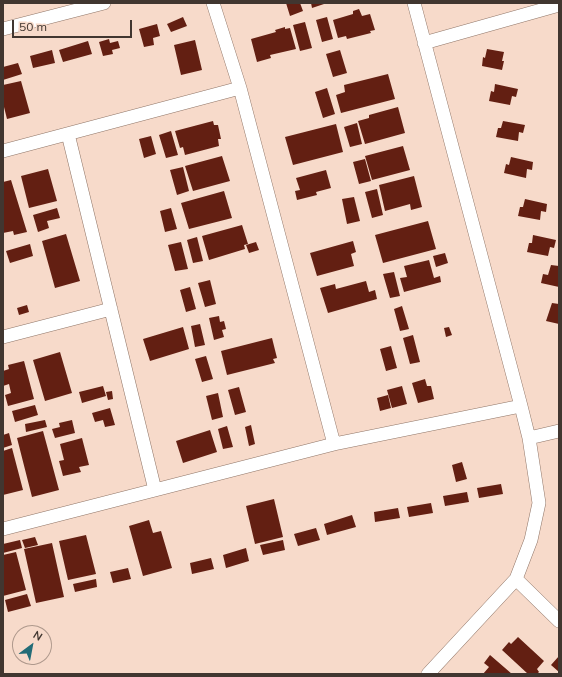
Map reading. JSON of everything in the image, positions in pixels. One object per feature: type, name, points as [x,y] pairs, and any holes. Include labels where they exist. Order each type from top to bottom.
[{"type":"street","points":[[3,29],[104,3]]},
{"type":"street","points":[[213,3],[240,88],[334,444]]},
{"type":"street","points":[[414,3],[521,406],[529,438],[539,503],[537,518],[531,540],[516,579],[428,674]]},
{"type":"street","points":[[424,43],[559,5]]},
{"type":"street","points":[[3,151],[240,88]]},
{"type":"street","points":[[68,134],[155,490]]},
{"type":"street","points":[[3,337],[110,309]]},
{"type":"street","points":[[3,529],[334,444],[521,406]]},
{"type":"street","points":[[529,438],[559,431]]},
{"type":"street","points":[[516,579],[559,621]]},
{"type":"building","points":[[286,3],[300,3],[303,11],[290,16]]},
{"type":"building","points":[[311,3],[327,3],[312,8]]},
{"type":"building","points":[[359,9],[362,16],[370,14],[375,30],[370,31],[371,33],[347,39],[346,36],[338,38],[333,20],[353,14],[353,11]]},
{"type":"building","points":[[183,17],[187,26],[171,32],[167,24]]},
{"type":"building","points":[[327,17],[333,39],[322,42],[316,20]]},
{"type":"building","points":[[305,22],[312,48],[300,51],[293,25]]},
{"type":"building","points":[[157,24],[160,36],[153,38],[154,45],[144,47],[139,29]]},
{"type":"building","points":[[285,27],[285,29],[290,28],[296,49],[270,55],[271,58],[257,62],[251,39],[276,32],[275,30]]},
{"type":"building","points":[[109,39],[110,43],[118,41],[120,48],[112,50],[113,54],[103,56],[99,42]]},
{"type":"building","points":[[195,40],[202,70],[181,75],[174,45]]},
{"type":"building","points":[[88,41],[92,54],[63,62],[59,50]]},
{"type":"building","points":[[487,49],[504,52],[502,70],[482,66],[483,57],[485,58]]},
{"type":"building","points":[[52,50],[55,63],[33,68],[30,56]]},
{"type":"building","points":[[340,50],[347,73],[333,77],[326,54]]},
{"type":"building","points":[[18,63],[22,74],[3,80],[3,67]]},
{"type":"building","points":[[388,74],[395,99],[341,113],[336,95],[345,92],[344,85]]},
{"type":"building","points":[[21,81],[30,113],[7,119],[3,103],[3,85]]},
{"type":"building","points":[[495,84],[518,89],[516,97],[512,96],[510,105],[489,101],[491,91],[494,92]]},
{"type":"building","points":[[327,88],[335,114],[323,118],[315,92]]},
{"type":"building","points":[[398,107],[405,133],[365,144],[358,121],[369,118],[369,115]]},
{"type":"building","points":[[213,121],[214,125],[218,125],[221,139],[218,139],[219,146],[185,155],[183,147],[180,148],[175,131]]},
{"type":"building","points":[[503,121],[525,125],[523,133],[519,132],[518,141],[496,137],[498,128],[501,128]]},
{"type":"building","points":[[357,123],[362,144],[350,147],[344,127]]},
{"type":"building","points":[[336,124],[343,152],[293,165],[285,137]]},
{"type":"building","points":[[171,131],[178,155],[166,158],[159,135]]},
{"type":"building","points":[[151,136],[156,154],[144,158],[139,139]]},
{"type":"building","points":[[403,146],[410,170],[372,180],[365,156]]},
{"type":"building","points":[[222,156],[230,181],[193,191],[185,166]]},
{"type":"building","points":[[511,157],[533,162],[532,170],[527,169],[526,178],[504,173],[506,164],[509,165]]},
{"type":"building","points":[[365,159],[371,181],[359,184],[353,162]]},
{"type":"building","points":[[183,167],[189,191],[177,195],[170,170]]},
{"type":"building","points":[[48,169],[57,201],[29,208],[21,176]]},
{"type":"building","points":[[326,170],[331,188],[316,192],[317,195],[297,200],[295,191],[300,190],[296,178]]},
{"type":"building","points":[[414,176],[422,207],[411,210],[410,204],[385,211],[379,185]]},
{"type":"building","points":[[11,180],[27,232],[14,235],[13,231],[3,233],[3,182]]},
{"type":"building","points":[[377,189],[383,215],[372,218],[365,192]]},
{"type":"building","points":[[224,191],[232,218],[189,229],[181,203]]},
{"type":"building","points":[[354,197],[360,221],[347,224],[342,199]]},
{"type":"building","points":[[525,199],[547,204],[546,212],[541,211],[540,220],[518,216],[520,207],[523,207]]},
{"type":"building","points":[[57,208],[60,218],[47,221],[49,228],[38,232],[33,215]]},
{"type":"building","points":[[171,208],[177,229],[165,232],[160,211]]},
{"type":"building","points":[[428,221],[436,249],[383,263],[375,235]]},
{"type":"building","points":[[242,225],[248,244],[244,245],[245,249],[209,260],[202,236]]},
{"type":"building","points":[[66,234],[80,281],[55,288],[42,241]]},
{"type":"building","points":[[533,235],[556,240],[554,248],[550,247],[548,256],[527,252],[529,243],[532,243]]},
{"type":"building","points":[[197,237],[203,261],[193,263],[187,240]]},
{"type":"building","points":[[353,241],[356,252],[351,254],[354,266],[317,276],[310,253]]},
{"type":"building","points":[[181,242],[188,269],[175,271],[168,245]]},
{"type":"building","points":[[256,242],[259,250],[249,253],[246,245]]},
{"type":"building","points":[[30,244],[33,256],[10,263],[6,251]]},
{"type":"building","points":[[445,253],[448,263],[436,267],[433,256]]},
{"type":"building","points":[[429,260],[434,278],[440,276],[441,282],[404,292],[400,278],[407,277],[404,266]]},
{"type":"building","points":[[551,265],[559,266],[559,287],[541,283],[543,274],[548,275]]},
{"type":"building","points":[[394,272],[400,296],[390,298],[383,274]]},
{"type":"building","points":[[210,280],[216,304],[205,307],[198,283]]},
{"type":"building","points":[[366,281],[369,292],[375,290],[377,299],[328,313],[320,288],[335,284],[336,289]]},
{"type":"building","points":[[190,287],[196,309],[186,312],[180,290]]},
{"type":"building","points":[[552,303],[559,304],[559,324],[546,321]]},
{"type":"building","points":[[27,305],[29,312],[19,315],[17,308]]},
{"type":"building","points":[[402,306],[409,329],[400,331],[394,309]]},
{"type":"building","points":[[219,316],[220,322],[224,321],[226,329],[222,330],[224,337],[214,340],[209,318]]},
{"type":"building","points":[[200,324],[205,345],[195,347],[191,326]]},
{"type":"building","points":[[183,327],[189,349],[150,361],[143,339]]},
{"type":"building","points":[[449,327],[452,335],[446,337],[444,328]]},
{"type":"building","points":[[413,335],[420,362],[410,364],[403,338]]},
{"type":"building","points":[[272,338],[277,358],[273,359],[275,363],[227,375],[221,351]]},
{"type":"building","points":[[391,346],[397,368],[386,371],[380,349]]},
{"type":"building","points":[[60,352],[72,393],[45,401],[33,360]]},
{"type":"building","points":[[206,356],[213,379],[202,382],[195,359]]},
{"type":"building","points":[[24,361],[34,399],[8,406],[5,395],[11,393],[9,384],[3,386],[3,371],[9,369],[8,365]]},
{"type":"building","points":[[425,379],[427,386],[431,386],[434,399],[418,403],[412,383]]},
{"type":"building","points":[[103,386],[106,396],[82,403],[79,392]]},
{"type":"building","points":[[402,386],[407,404],[392,408],[387,390]]},
{"type":"building","points":[[239,387],[246,412],[235,415],[228,390]]},
{"type":"building","points":[[112,391],[113,399],[108,400],[106,392]]},
{"type":"building","points":[[218,393],[223,417],[212,420],[206,396]]},
{"type":"building","points":[[388,395],[391,408],[380,411],[377,398]]},
{"type":"building","points":[[35,405],[38,415],[15,422],[12,411]]},
{"type":"building","points":[[110,408],[115,425],[105,427],[103,420],[95,422],[92,413]]},
{"type":"building","points":[[45,420],[47,427],[26,432],[25,424]]},
{"type":"building","points":[[72,420],[75,433],[55,438],[52,429],[60,427],[59,423]]},
{"type":"building","points":[[251,425],[255,444],[249,446],[245,427]]},
{"type":"building","points":[[227,426],[233,447],[223,449],[218,429]]},
{"type":"building","points":[[210,430],[217,452],[183,463],[176,441]]},
{"type":"building","points":[[43,431],[59,490],[32,497],[17,438]]},
{"type":"building","points":[[9,433],[12,445],[3,448],[3,435]]},
{"type":"building","points":[[82,438],[89,465],[79,467],[81,472],[63,476],[59,461],[64,460],[60,444]]},
{"type":"building","points":[[12,448],[23,490],[3,495],[3,451]]},
{"type":"building","points":[[462,462],[467,479],[456,482],[452,465]]},
{"type":"building","points":[[501,484],[503,494],[479,498],[477,488]]},
{"type":"building","points":[[467,492],[469,502],[445,506],[443,496]]},
{"type":"building","points":[[274,499],[283,537],[255,544],[246,506]]},
{"type":"building","points":[[431,503],[433,513],[409,517],[407,507]]},
{"type":"building","points":[[398,508],[400,518],[375,522],[374,512]]},
{"type":"building","points":[[352,515],[356,527],[327,535],[324,524]]},
{"type":"building","points":[[149,520],[153,533],[161,531],[172,568],[143,576],[129,526]]},
{"type":"building","points":[[316,528],[320,540],[298,546],[294,534]]},
{"type":"building","points":[[86,535],[96,574],[68,580],[59,541]]},
{"type":"building","points":[[35,537],[38,545],[25,548],[22,540]]},
{"type":"building","points":[[20,540],[22,548],[3,553],[3,544]]},
{"type":"building","points":[[283,540],[285,550],[263,555],[260,545]]},
{"type":"building","points":[[52,543],[64,597],[36,603],[24,549]]},
{"type":"building","points":[[246,548],[249,561],[226,568],[223,555]]},
{"type":"building","points":[[16,552],[26,590],[3,596],[3,555]]},
{"type":"building","points":[[211,558],[214,569],[192,574],[190,563]]},
{"type":"building","points":[[128,568],[131,579],[113,583],[110,572]]},
{"type":"building","points":[[96,579],[97,587],[75,592],[73,584]]},
{"type":"building","points":[[27,594],[31,606],[8,612],[5,600]]},
{"type":"building","points":[[518,637],[544,661],[537,669],[539,672],[537,674],[528,674],[502,650],[509,642],[511,644]]},
{"type":"building","points":[[490,655],[512,674],[483,674],[489,667],[484,663]]},
{"type":"building","points":[[559,656],[559,672],[551,665]]}]
